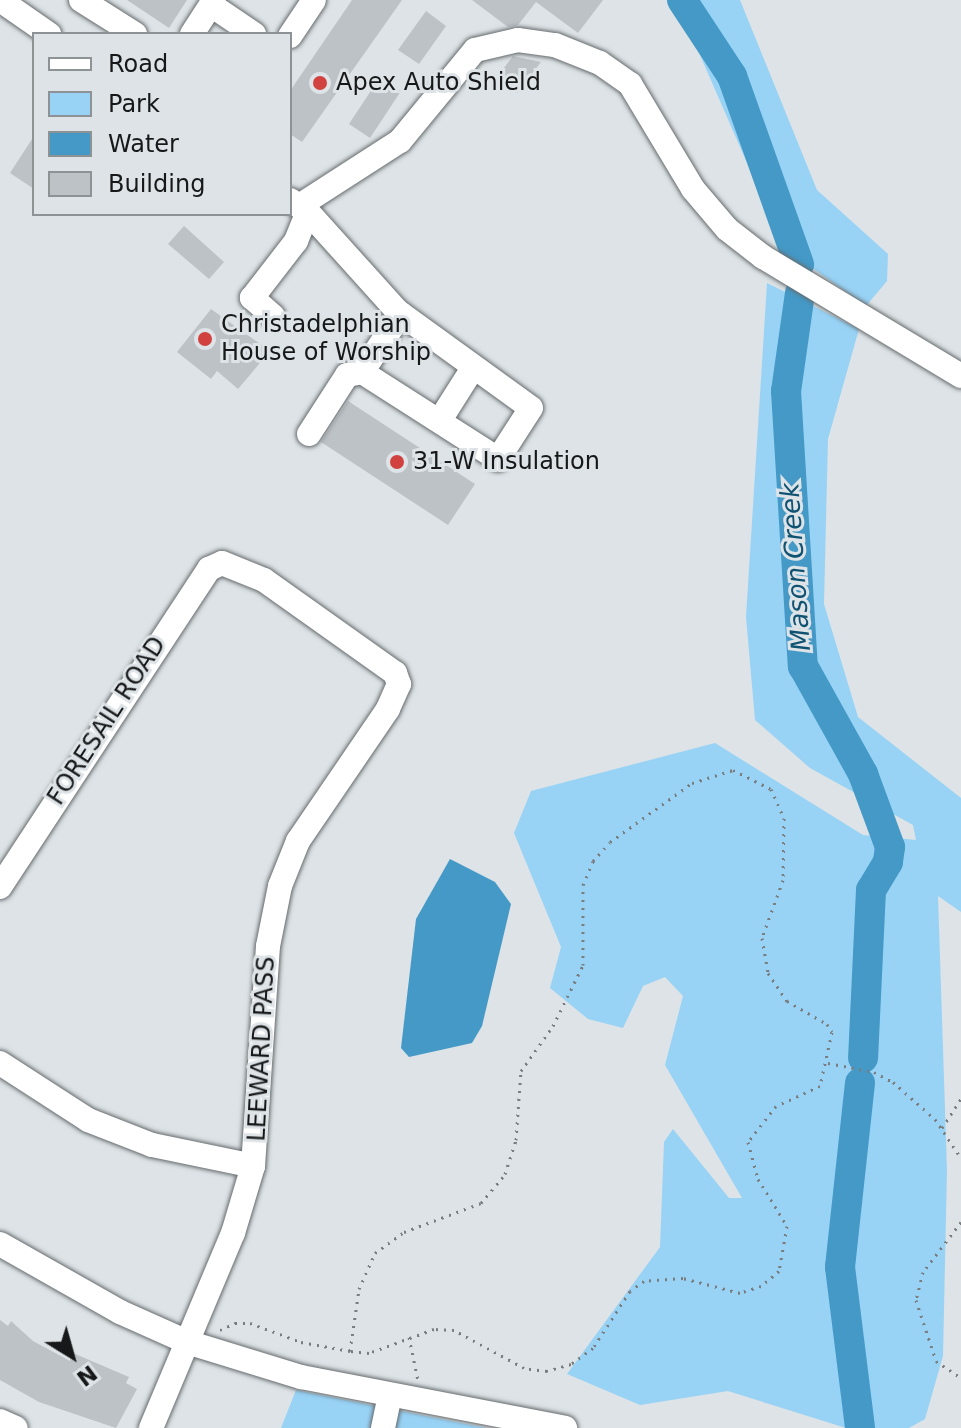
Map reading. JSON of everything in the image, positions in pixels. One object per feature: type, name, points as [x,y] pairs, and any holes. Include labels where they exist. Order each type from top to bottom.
[{"type":"street","points":[[81,0],[132,32]]},
{"type":"street","points":[[292,33],[314,0]]},
{"type":"street","points":[[193,32],[213,2],[251,32]]},
{"type":"street","points":[[8,5],[46,32]]},
{"type":"street","points":[[299,206],[400,141],[475,50],[518,40],[555,45],[600,63],[630,84],[693,189],[727,229],[763,257],[961,376]]},
{"type":"street","points":[[299,206],[401,314],[531,408],[498,459],[362,372],[347,375],[309,434]]},
{"type":"street","points":[[273,316],[252,298],[296,241],[299,206]]},
{"type":"street","points":[[362,372],[401,314]]},
{"type":"street","points":[[440,420],[473,368]]},
{"type":"street","name":"FORESAIL ROAD","points":[[0,887],[197,581],[222,563],[264,580],[382,660],[399,684]]},
{"type":"street","name":"LEEWARD PASS","points":[[151,1428],[233,1233],[253,1166],[268,946],[280,886],[298,841],[388,709],[399,684]]},
{"type":"street","points":[[0,1063],[88,1120],[152,1145],[253,1166]]},
{"type":"street","points":[[0,1244],[120,1312],[187,1342],[301,1377],[565,1428]]},
{"type":"street","points":[[383,1428],[390,1396]]},
{"type":"street","points":[[0,1421],[16,1428]]},
{"type":"path","points":[[219,1333],[227,1325],[250,1323],[301,1342],[350,1351],[377,1351],[409,1337],[454,1330],[524,1368],[547,1371],[571,1364],[593,1348],[630,1291],[644,1281],[683,1278],[732,1293],[761,1286],[782,1263],[787,1226],[758,1179],[748,1142],[776,1106],[820,1086],[828,1063],[830,1027],[780,994],[762,951],[765,923],[783,880],[785,836],[779,800],[740,771],[703,777],[610,842],[593,861],[583,885],[583,965],[560,1013],[521,1071],[516,1140],[505,1174],[481,1203],[404,1232],[375,1253],[359,1289],[350,1351]]},
{"type":"path","points":[[828,1063],[874,1072],[893,1082],[942,1128],[961,1158]]},
{"type":"path","points":[[942,1128],[961,1099]]},
{"type":"path","points":[[961,1222],[929,1261],[916,1300],[936,1361],[961,1378]]},
{"type":"path","points":[[409,1337],[418,1388]]},
{"type":"green space","points":[[676,0],[740,0],[817,190],[888,254],[887,281],[866,306],[784,248]]},
{"type":"green space","points":[[767,283],[859,329],[828,439],[824,604],[858,717],[961,798],[961,912],[938,896],[947,1170],[943,1356],[925,1419],[909,1428],[846,1428],[728,1391],[640,1405],[567,1374],[660,1247],[664,1142],[673,1129],[729,1198],[742,1198],[665,1065],[683,996],[665,977],[643,986],[623,1028],[588,1019],[550,988],[561,947],[514,833],[531,791],[715,743],[863,835],[916,840],[913,825],[810,768],[755,720],[746,617]]},
{"type":"green space","points":[[296,1390],[486,1428],[281,1428]]},
{"type":"water","points":[[450,859],[495,882],[511,904],[482,1026],[472,1043],[409,1057],[401,1048],[416,919]]},
{"type":"building","points":[[127,0],[187,0],[169,28]]},
{"type":"building","points":[[352,0],[402,0],[302,142],[292,135],[292,88]]},
{"type":"building","points":[[472,0],[603,0],[578,33],[536,2],[518,25],[508,27]]},
{"type":"building","points":[[426,11],[446,26],[419,64],[398,50]]},
{"type":"building","points":[[513,56],[541,62],[517,93],[497,77]]},
{"type":"building","points":[[380,77],[401,91],[370,138],[349,124]]},
{"type":"building","points":[[32,139],[32,188],[10,173]]},
{"type":"building","points":[[184,226],[224,262],[209,279],[168,244]]},
{"type":"building","points":[[211,309],[270,351],[238,389],[217,371],[211,379],[177,352]]},
{"type":"building","name":"31-W Insulation","points":[[348,401],[475,484],[448,525],[321,442]]},
{"type":"building","points":[[0,1320],[8,1326],[11,1321],[33,1341],[70,1361],[73,1353],[129,1377],[126,1383],[137,1389],[116,1428],[39,1402],[0,1380]]},
{"type":"waterway","name":"Mason Creek","points":[[682,0],[732,76],[799,264]]},
{"type":"waterway","name":"Mason Creek","points":[[800,293],[786,391],[803,666],[863,774],[890,847],[888,862],[871,890],[863,1058]]},
{"type":"waterway","name":"Mason Creek","points":[[860,1083],[840,1267],[860,1428]]},
{"type":"place","name":"Apex Auto Shield","points":[[320,83]]},
{"type":"place","name":"Christadelphian House of Worship","points":[[205,339]]},
{"type":"place","name":"31-W Insulation","points":[[397,462]]}]
